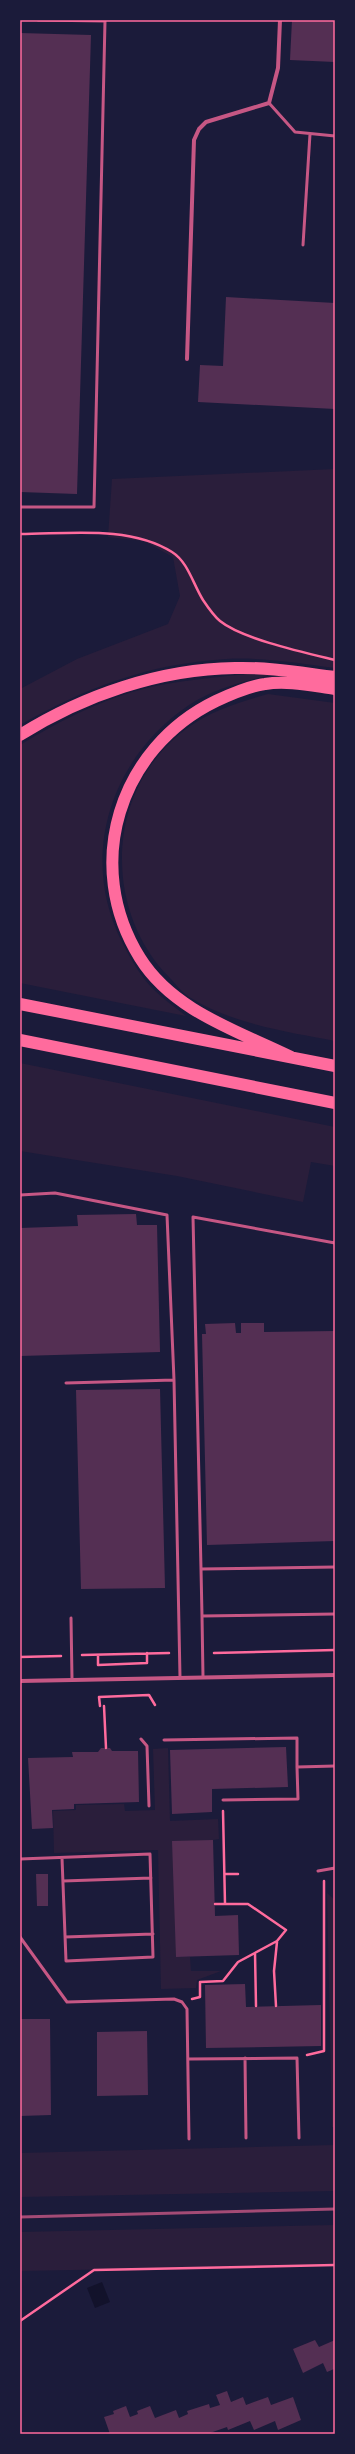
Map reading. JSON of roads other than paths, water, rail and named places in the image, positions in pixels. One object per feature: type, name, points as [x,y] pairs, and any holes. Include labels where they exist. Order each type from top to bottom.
[{"type":"highway","points":[[20,735],[74,705],[142,681],[173,674],[203,669],[236,668],[280,669],[335,677]]},
{"type":"highway","points":[[291,1057],[192,1010],[164,987],[140,958],[116,902],[112,871],[113,837],[119,812],[132,780],[151,751],[175,726],[196,711],[230,695],[265,684],[287,683],[335,689]]},
{"type":"highway","points":[[20,1004],[335,1066]]},
{"type":"highway","points":[[20,1040],[335,1103]]},
{"type":"street","points":[[187,359],[194,140],[199,129],[206,122],[269,103],[278,68],[280,20]]},
{"type":"street","points":[[20,1680],[335,1676]]},
{"type":"lane","points":[[20,507],[94,507],[105,21],[38,20]]},
{"type":"lane","points":[[269,103],[295,132],[335,136]]},
{"type":"lane","points":[[303,245],[310,134]]},
{"type":"lane","points":[[20,1195],[55,1193],[167,1215],[174,1380],[180,1677]]},
{"type":"lane","points":[[203,1677],[193,1217],[335,1243]]},
{"type":"lane","points":[[66,1383],[174,1380]]},
{"type":"lane","points":[[200,1569],[335,1567]]},
{"type":"lane","points":[[202,1616],[335,1614]]},
{"type":"lane","points":[[71,1618],[72,1679]]},
{"type":"lane","points":[[164,1740],[297,1738],[298,1799],[223,1800]]},
{"type":"lane","points":[[141,1739],[147,1746],[149,1806]]},
{"type":"lane","points":[[297,1767],[335,1766]]},
{"type":"lane","points":[[20,1859],[150,1854],[153,1957],[66,1961],[62,1858]]},
{"type":"lane","points":[[318,1871],[335,1868]]},
{"type":"lane","points":[[63,1881],[151,1878]]},
{"type":"lane","points":[[65,1937],[153,1934]]},
{"type":"lane","points":[[20,1937],[67,2002],[174,1999],[182,2002],[187,2009],[189,2138]]},
{"type":"lane","points":[[245,2058],[246,2138]]},
{"type":"lane","points":[[188,2059],[297,2058],[298,2138]]},
{"type":"railway","points":[[20,2217],[335,2209]]}]
